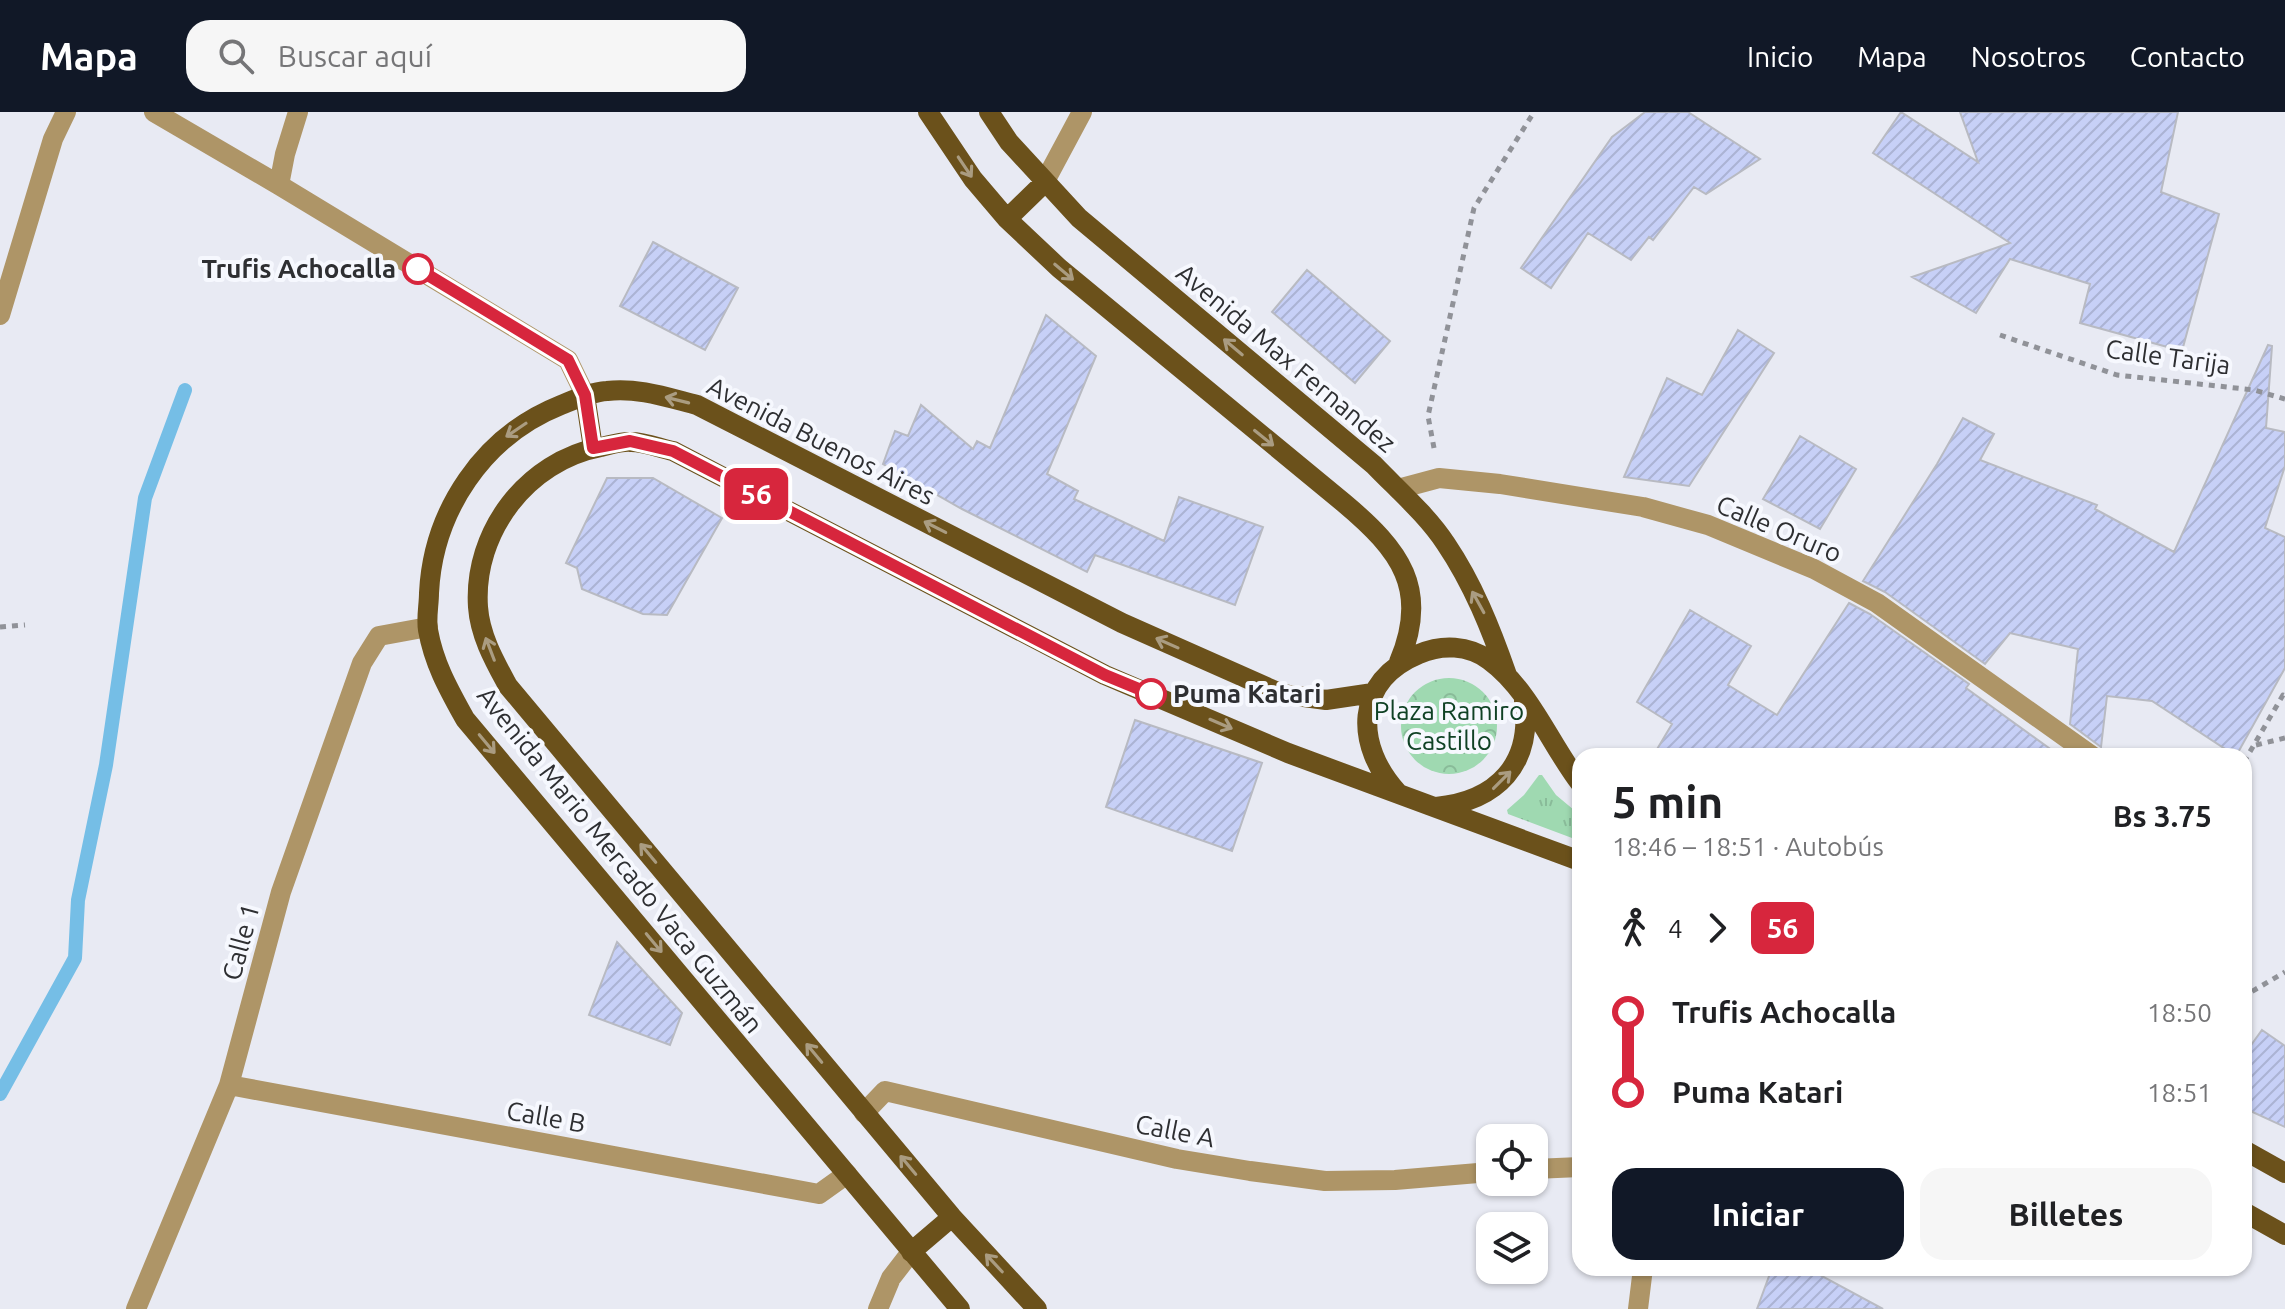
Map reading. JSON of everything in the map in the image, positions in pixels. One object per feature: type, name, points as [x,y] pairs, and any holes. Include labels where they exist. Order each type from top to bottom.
[{"type":"main road","points":[[928,112],[973,179],[1007,219],[1059,268],[1386,541],[1400,563],[1409,587],[1413,612],[1409,638],[1399,662]]},
{"type":"main road","name":"Avenida Max Fernandez","points":[[989,112],[1009,142],[1079,218],[1374,465],[1398,489],[1445,543],[1487,618],[1507,675]]},
{"type":"main road","points":[[1007,219],[1044,183]]},
{"type":"main road","name":"Avenida Buenos Aires","points":[[585,395],[609,390],[651,393],[697,405],[1122,623],[1282,694],[1326,700],[1373,693]]},
{"type":"main road","points":[[585,395],[593,448],[630,441],[673,451],[1105,675],[1288,753],[1572,858]]},
{"type":"main road","name":"Avenida Mario Mercado Vaca Guzmán","points":[[585,395],[540,413],[500,440],[476,465],[446,514],[430,571],[428,627],[437,668],[465,719],[960,1309]]},
{"type":"main road","name":"Avenida Mario Mercado Vaca Guzmán","points":[[593,448],[568,457],[531,480],[506,506],[483,554],[478,607],[488,651],[508,686],[864,1113],[952,1217],[1037,1309]]},
{"type":"main road","points":[[1401,795],[1383,776],[1369,746],[1366,729],[1373,693],[1384,675],[1399,662],[1435,647],[1462,648],[1487,658],[1507,675],[1572,772]]},
{"type":"main road","points":[[1432,808],[1474,800],[1495,787],[1512,769],[1522,746],[1527,720],[1523,697]]},
{"type":"main road","points":[[2252,1154],[2285,1173]]},
{"type":"main road","points":[[2252,1216],[2285,1235]]},
{"type":"main road","points":[[911,1252],[952,1217]]},
{"type":"street","points":[[0,315],[53,139],[66,112]]},
{"type":"street","points":[[154,112],[568,360],[585,395]]},
{"type":"street","points":[[279,185],[298,112]]},
{"type":"street","points":[[1044,183],[1082,112]]},
{"type":"street","name":"Calle Oruro","points":[[1398,489],[1439,478],[1500,484],[1643,507],[1708,525],[1814,569],[1877,603],[2081,748]]},
{"type":"street","name":"Calle 1","points":[[136,1309],[229,1085],[281,892],[362,663],[379,636],[428,627]]},
{"type":"street","name":"Calle B","points":[[229,1085],[819,1194],[847,1174]]},
{"type":"street","name":"Calle A","points":[[864,1113],[885,1091],[1177,1159],[1325,1181],[1395,1180],[1476,1173]]},
{"type":"street","points":[[1548,1168],[1572,1167]]},
{"type":"street","points":[[878,1309],[891,1278],[911,1252]]},
{"type":"street","points":[[1638,1309],[1642,1276]]},
{"type":"path","points":[[1439,478],[1428,416],[1474,208],[1534,112]]},
{"type":"path","name":"Calle Tarija","points":[[2000,335],[2117,375],[2254,390],[2285,399]]},
{"type":"path","points":[[0,627],[25,625]]},
{"type":"path","points":[[2252,750],[2285,696]]},
{"type":"path","points":[[2255,746],[2285,738]]},
{"type":"path","points":[[2252,991],[2285,972]]},
{"type":"green space","name":"Plaza Ramiro Castillo","points":[[1449,678],[1468,681],[1483,692],[1494,707],[1497,726],[1494,745],[1483,760],[1468,771],[1449,774],[1430,771],[1415,760],[1404,745],[1401,726],[1404,707],[1415,692],[1430,681]]},
{"type":"green space","points":[[1542,775],[1556,795],[1572,808],[1572,838],[1508,814],[1507,810]]},
{"type":"building","points":[[1645,112],[1688,112],[1760,159],[1706,194],[1694,187],[1653,240],[1649,237],[1631,260],[1588,233],[1551,288],[1521,268],[1612,137]]},
{"type":"building","points":[[1901,112],[1978,162],[1960,112],[2178,112],[2161,192],[2219,214],[2182,351],[2080,323],[2090,284],[2010,259],[1976,313],[1912,277],[2010,243],[1873,153]]},
{"type":"building","points":[[653,242],[738,288],[705,350],[620,306]]},
{"type":"building","points":[[1307,270],[1390,341],[1355,383],[1272,312]]},
{"type":"building","points":[[1046,315],[1096,356],[1047,474],[1078,491],[1074,499],[1164,541],[1179,497],[1263,527],[1235,605],[1095,555],[1087,572],[962,509],[883,464],[895,431],[908,436],[921,405],[973,449],[977,441],[990,448]]},
{"type":"building","points":[[1738,330],[1774,353],[1689,486],[1624,477],[1667,378],[1702,395]]},
{"type":"building","points":[[2268,345],[2272,346],[2266,428],[2285,432],[2285,466],[2265,528],[2285,537],[2285,668],[2240,748],[2224,748],[2152,701],[2107,696],[2101,747],[2070,724],[2078,649],[2010,633],[1985,664],[1885,592],[1863,581],[1963,418],[1994,434],[1980,460],[2097,505],[2095,509],[2174,552]]},
{"type":"building","points":[[1800,436],[1856,469],[1820,529],[1763,499]]},
{"type":"building","points":[[607,478],[653,478],[722,518],[667,615],[643,614],[582,589],[577,568],[566,563]]},
{"type":"building","points":[[1849,603],[1870,614],[1969,684],[1966,688],[2049,748],[1658,748],[1672,724],[1637,702],[1690,610],[1751,646],[1728,685],[1777,715]]},
{"type":"building","points":[[1135,720],[1262,763],[1232,851],[1106,807]]},
{"type":"building","points":[[617,942],[682,1013],[670,1045],[589,1015]]},
{"type":"building","points":[[2262,1030],[2285,1046],[2285,1127],[2252,1112],[2252,1044]]},
{"type":"building","points":[[1769,1276],[1822,1276],[1883,1309],[1757,1309]]},
{"type":"waterway","points":[[0,1094],[75,958],[78,900],[106,765],[145,498],[185,390]]},
{"type":"bus line","name":"56","points":[[418,269],[568,360],[585,395],[593,448],[630,441],[673,451],[1105,675],[1151,694]]},
{"type":"place","name":"Trufis Achocalla","points":[[418,269]]},
{"type":"place","name":"Puma Katari","points":[[1151,694]]}]
